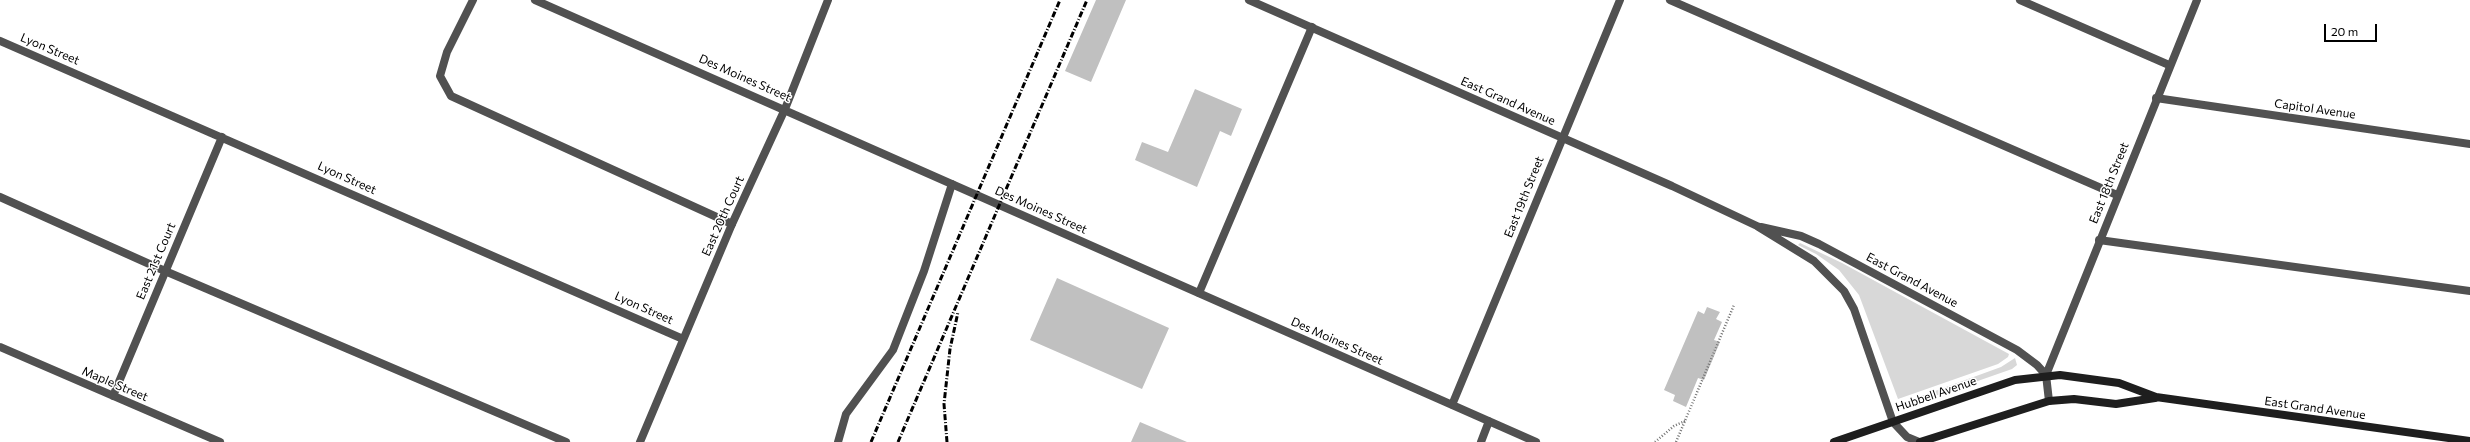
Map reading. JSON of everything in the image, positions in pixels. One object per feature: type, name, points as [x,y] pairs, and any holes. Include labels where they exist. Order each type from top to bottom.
[{"type":"main road","name":"East Grand Avenue","points":[[2046,375],[2119,383],[2156,398],[2470,441]]},
{"type":"main road","name":"Hubbell Avenue","points":[[1834,442],[2015,380],[2046,375]]},
{"type":"main road","name":"East Grand Avenue","points":[[2049,400],[2074,399],[2116,404],[2156,398]]},
{"type":"main road","points":[[1920,442],[2049,400]]},
{"type":"street","points":[[472,0],[447,52],[440,76],[451,96],[732,224]]},
{"type":"street","name":"Des Moines Street","points":[[535,0],[785,109],[1536,442]]},
{"type":"street","name":"East 20th Court","points":[[640,442],[732,224],[785,109],[828,0]]},
{"type":"street","name":"East Grand Avenue","points":[[1249,0],[1757,226],[1814,262],[1844,291],[1860,325],[1893,422],[1907,437],[1920,442]]},
{"type":"street","name":"East 19th Street","points":[[1452,405],[1620,0]]},
{"type":"street","points":[[1670,0],[2117,195]]},
{"type":"street","points":[[2020,0],[2169,65]]},
{"type":"street","name":"East 18th Street","points":[[2046,375],[2169,65],[2197,0]]},
{"type":"street","points":[[1198,293],[1312,27]]},
{"type":"street","name":"Lyon Street","points":[[0,41],[684,339]]},
{"type":"street","name":"Capitol Avenue","points":[[2156,98],[2470,144]]},
{"type":"street","name":"East 21st Court","points":[[112,396],[222,137]]},
{"type":"street","points":[[838,442],[846,414],[893,350],[924,270],[952,184]]},
{"type":"street","points":[[0,197],[165,271],[566,442]]},
{"type":"street","name":"East Grand Avenue","points":[[1757,226],[1801,236],[1843,256],[2017,350],[2037,365],[2046,375]]},
{"type":"street","points":[[2099,240],[2470,291]]},
{"type":"street","name":"Maple Street","points":[[0,347],[220,442]]},
{"type":"street","points":[[2046,375],[2049,400]]},
{"type":"street","points":[[1481,442],[1489,421]]},
{"type":"path","points":[[1676,442],[1734,305]]},
{"type":"path","points":[[1655,442],[1674,426],[1685,421]]},
{"type":"shaded area","points":[[1800,243],[1842,263],[2009,354],[2008,357],[1998,364],[1898,399],[1859,295],[1839,270],[1816,254],[1798,245]]},
{"type":"shaded area","points":[[2015,358],[2017,365],[2012,369],[1912,404],[1902,403],[2001,367]]},
{"type":"building","points":[[1096,0],[1126,0],[1091,82],[1065,71]]},
{"type":"building","points":[[1195,89],[1242,109],[1231,136],[1220,131],[1197,187],[1135,160],[1142,142],[1168,152]]},
{"type":"building","points":[[1057,278],[1169,328],[1142,389],[1030,340]]},
{"type":"building","points":[[1707,307],[1720,312],[1716,319],[1722,322],[1714,340],[1720,342],[1704,380],[1698,378],[1686,407],[1673,401],[1675,395],[1664,390],[1698,311],[1704,314]]},
{"type":"building","points":[[1140,422],[1187,442],[1131,442]]},
{"type":"railway","points":[[871,442],[1060,0]]},
{"type":"railway","points":[[898,442],[1087,0]]},
{"type":"railway","points":[[947,442],[944,404],[950,349],[958,312]]}]
